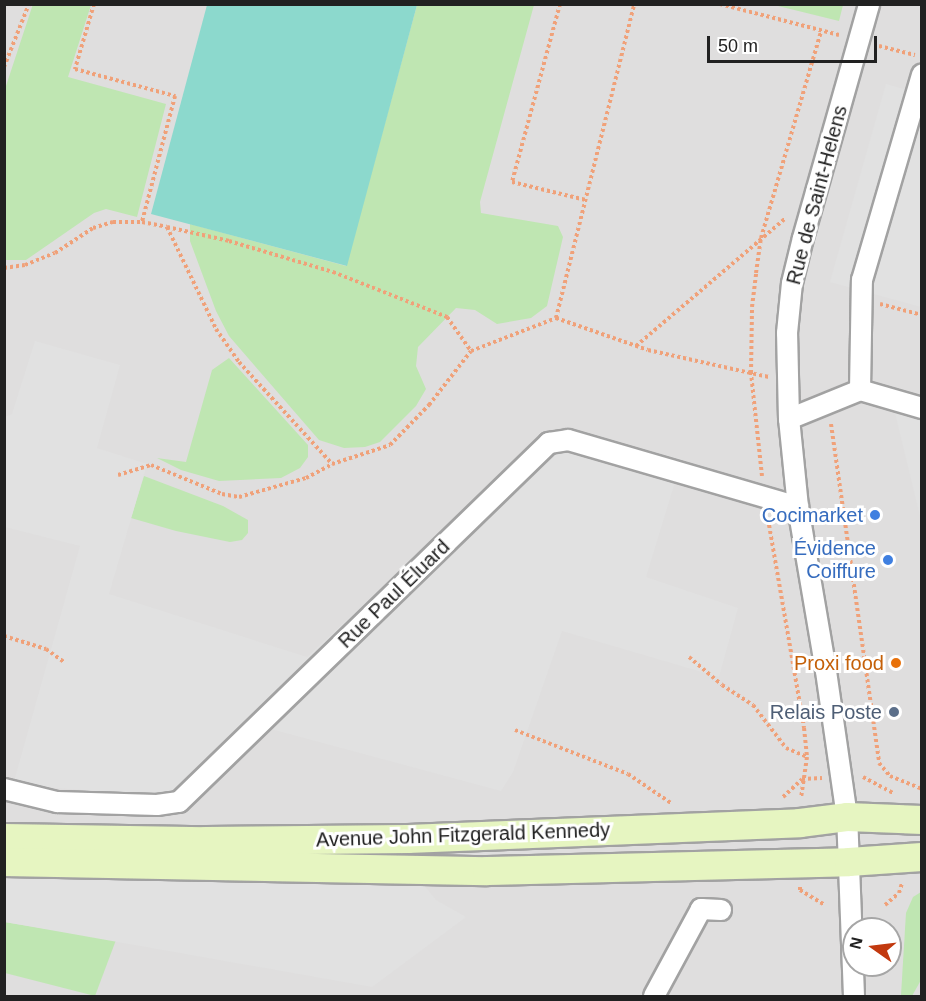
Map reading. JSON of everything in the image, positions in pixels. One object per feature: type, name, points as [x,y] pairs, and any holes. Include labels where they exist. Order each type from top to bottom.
[{"type":"main road","name":"Avenue John Fitzgerald Kennedy","points":[[4,838],[206,841],[408,839],[777,824],[847,817],[921,820]]},
{"type":"main road","name":"Avenue John Fitzgerald Kennedy","points":[[4,862],[488,871],[849,862],[921,857]]},
{"type":"street","name":"Rue de Saint-Helens","points":[[854,996],[847,817],[798,507],[789,419],[787,333],[792,283],[869,4]]},
{"type":"street","points":[[860,390],[862,280],[921,75]]},
{"type":"street","points":[[789,419],[860,390],[921,408]]},
{"type":"street","name":"Rue Paul Éluard","points":[[4,789],[57,802],[157,805],[179,802],[549,443],[568,440],[798,507]]},
{"type":"street","points":[[654,996],[701,909],[721,910]]},
{"type":"path","points":[[4,67],[29,4]]},
{"type":"path","points":[[94,4],[75,69],[175,96],[142,222]]},
{"type":"path","points":[[560,4],[512,182],[586,200]]},
{"type":"path","points":[[556,318],[634,4]]},
{"type":"path","points":[[720,4],[921,57]]},
{"type":"path","points":[[636,346],[815,195]]},
{"type":"path","points":[[4,268],[25,265],[55,253],[93,228],[113,222],[142,222],[229,241],[333,272],[447,317],[471,351]]},
{"type":"path","points":[[167,227],[216,329],[239,362],[332,464]]},
{"type":"path","points":[[862,299],[921,315]]},
{"type":"path","points":[[118,475],[151,465],[222,494],[239,497],[306,478],[332,464],[390,445],[429,405],[471,351],[556,318],[636,346],[787,381]]},
{"type":"path","points":[[828,403],[879,763],[890,776],[921,789]]},
{"type":"path","points":[[4,636],[46,649],[64,662]]},
{"type":"path","points":[[689,657],[722,685],[753,705],[786,748],[807,757]]},
{"type":"path","points":[[515,730],[628,774],[676,806],[664,807]]},
{"type":"path","points":[[781,799],[802,779],[841,777],[864,777],[898,796]]},
{"type":"shaded area","points":[[5,5],[921,5],[921,996],[5,996]]},
{"type":"shaded area","points":[[207,5],[417,5],[347,266],[151,214]]},
{"type":"shaded area","points":[[886,84],[921,94],[921,307],[830,282]]},
{"type":"shaded area","points":[[35,341],[120,365],[97,448],[147,464],[109,594],[307,657],[550,431],[569,431],[682,459],[646,577],[738,608],[719,677],[562,631],[513,772],[501,791],[245,722],[167,796],[13,785],[80,546],[5,527],[5,417],[12,414]]},
{"type":"shaded area","points":[[890,392],[921,401],[921,520]]},
{"type":"shaded area","points":[[4,874],[417,877],[436,900],[466,917],[372,987],[5,922]]},
{"type":"green space","points":[[33,4],[91,5],[68,77],[166,104],[137,217],[106,209],[94,213],[26,260],[5,260],[5,89]]},
{"type":"green space","points":[[843,4],[839,21],[774,5]]},
{"type":"green space","points":[[417,5],[534,5],[480,202],[481,213],[558,226],[563,237],[547,306],[531,318],[497,324],[475,310],[456,308],[418,347],[416,366],[426,389],[416,406],[380,442],[365,447],[344,448],[319,440],[229,336],[216,311],[190,241],[190,224],[346,266]]},
{"type":"green space","points":[[229,358],[308,445],[308,457],[300,468],[281,478],[219,481],[181,470],[157,458],[186,462],[212,370]]},
{"type":"green space","points":[[144,476],[223,506],[248,520],[248,533],[242,540],[230,542],[176,531],[131,518]]},
{"type":"green space","points":[[921,892],[921,980],[912,996],[905,996],[901,995],[906,913],[913,897]]},
{"type":"green space","points":[[4,922],[116,940],[95,996],[5,973]]},
{"type":"place","name":"Cocimarket","points":[[875,515]]},
{"type":"place","name":"Évidence Coiffure","points":[[888,560]]},
{"type":"place","name":"Proxi food","points":[[896,663]]},
{"type":"place","name":"Relais Poste","points":[[894,712]]}]
